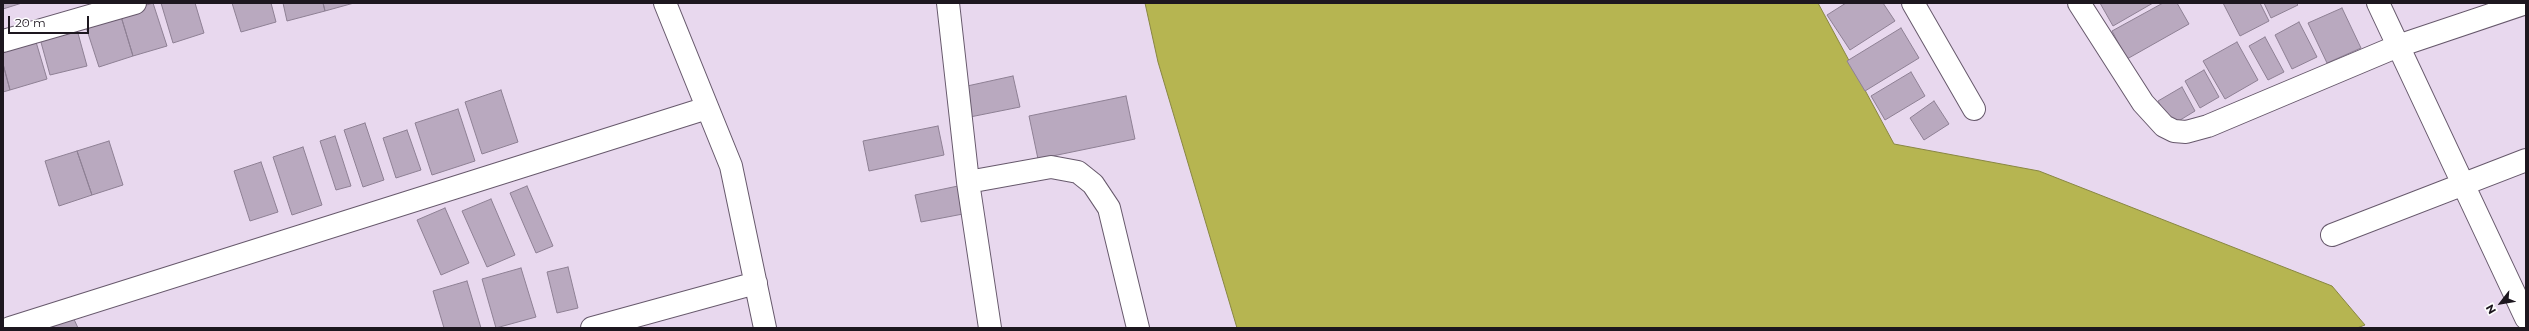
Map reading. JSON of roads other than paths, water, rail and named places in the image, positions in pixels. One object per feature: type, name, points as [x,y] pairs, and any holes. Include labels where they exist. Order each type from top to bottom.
[{"type":"street","points":[[3,41],[135,3]]},
{"type":"street","points":[[665,3],[731,166],[765,328]]},
{"type":"street","points":[[948,3],[968,182],[990,328]]},
{"type":"street","points":[[1913,3],[1974,109]]},
{"type":"street","points":[[2080,3],[2143,103],[2164,126],[2174,131],[2186,132],[2208,126],[2398,46],[2526,3]]},
{"type":"street","points":[[2378,3],[2526,318]]},
{"type":"street","points":[[10,328],[707,108]]},
{"type":"street","points":[[2332,235],[2463,183],[2526,160]]},
{"type":"street","points":[[968,182],[1051,167],[1078,172],[1093,184],[1109,208],[1138,328]]},
{"type":"street","points":[[592,328],[756,283]]}]
